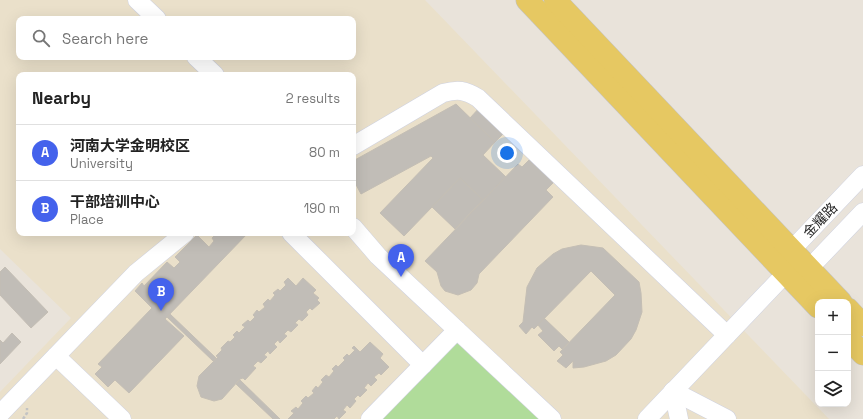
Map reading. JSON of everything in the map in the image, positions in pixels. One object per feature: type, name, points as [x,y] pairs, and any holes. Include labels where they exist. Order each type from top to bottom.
[{"type":"main road","points":[[527,0],[792,268],[837,299]]},
{"type":"main road","points":[[554,0],[792,268],[815,302]]},
{"type":"main road","points":[[851,312],[863,325]]},
{"type":"main road","points":[[851,341],[863,354]]},
{"type":"street","points":[[137,0],[154,16]]},
{"type":"street","points":[[199,60],[212,72]]},
{"type":"street","points":[[356,144],[443,93],[458,89],[468,92],[478,98],[727,335]]},
{"type":"street","name":"金耀路","points":[[792,268],[863,175]]},
{"type":"street","name":"金耀路","points":[[792,268],[863,212]]},
{"type":"street","points":[[356,230],[378,256],[552,419]]},
{"type":"street","points":[[0,414],[136,273],[181,236]]},
{"type":"street","points":[[294,236],[423,365]]},
{"type":"street","points":[[647,419],[792,268]]},
{"type":"street","points":[[370,419],[457,330]]},
{"type":"street","points":[[56,356],[122,419]]},
{"type":"street","points":[[673,391],[679,419]]},
{"type":"street","points":[[673,391],[727,419]]},
{"type":"shaded area","points":[[0,0],[425,0],[815,404],[815,407],[817,407],[829,419],[0,419],[0,392],[71,318],[0,249]]},
{"type":"green space","points":[[458,343],[540,419],[380,419],[451,345]]},
{"type":"building","points":[[456,104],[495,142],[483,155],[506,177],[483,200],[460,178],[404,236],[380,213],[433,158],[431,156],[361,194],[356,185],[356,159]]},
{"type":"building","points":[[481,106],[506,131],[495,142],[470,118]]},
{"type":"building","points":[[530,159],[554,182],[546,190],[553,197],[479,274],[477,283],[471,290],[458,295],[445,291],[441,286],[437,272],[425,261],[518,164],[522,167]]},
{"type":"building","points":[[460,178],[483,200],[455,229],[432,207]]},
{"type":"building","points":[[196,236],[198,236],[209,247],[214,241],[212,238],[214,236],[245,236],[165,319],[184,336],[129,393],[115,380],[108,387],[95,374],[102,367],[98,364],[152,308],[135,291],[142,283],[144,286],[167,262],[174,268],[180,262],[175,257]]},
{"type":"building","points":[[581,245],[603,248],[639,282],[642,312],[636,330],[631,339],[616,355],[606,361],[584,367],[573,368],[573,361],[566,368],[557,361],[563,355],[560,352],[615,295],[591,271],[534,329],[532,327],[526,334],[519,326],[523,322],[527,287],[537,268],[553,254],[562,249]]},
{"type":"building","points":[[5,267],[48,312],[31,328],[0,295],[0,272]]},
{"type":"building","points":[[288,278],[296,286],[303,278],[316,290],[313,293],[319,298],[317,300],[320,303],[312,310],[310,308],[306,312],[308,315],[302,321],[299,319],[295,323],[298,325],[291,332],[288,330],[284,334],[287,336],[280,343],[278,340],[274,344],[277,347],[270,354],[268,351],[264,355],[267,357],[261,363],[258,361],[253,366],[256,368],[245,380],[243,378],[240,379],[222,399],[214,401],[201,397],[197,386],[199,376],[218,357],[216,356],[222,350],[221,348],[235,337],[233,335],[237,331],[239,333],[245,327],[242,325],[248,320],[250,322],[255,317],[253,315],[257,310],[259,312],[265,307],[263,304],[268,299],[270,301],[275,295],[273,293],[278,289],[280,291],[286,285],[284,282]]},
{"type":"building","points":[[170,314],[216,358],[213,361],[167,317]]},
{"type":"building","points":[[544,318],[569,342],[562,349],[559,346],[554,351],[538,335],[543,331],[538,325]]},
{"type":"building","points":[[12,333],[21,342],[0,364],[0,340],[3,343]]},
{"type":"building","points":[[370,342],[383,354],[380,358],[389,367],[381,375],[379,373],[374,377],[377,380],[371,386],[368,383],[364,388],[367,390],[360,397],[358,395],[354,399],[356,401],[350,408],[347,405],[343,410],[346,412],[339,419],[337,416],[334,419],[288,419],[294,413],[291,411],[296,407],[298,409],[303,403],[301,401],[306,396],[308,398],[314,393],[312,391],[316,386],[318,388],[323,382],[321,380],[326,375],[329,377],[334,371],[332,369],[336,365],[338,367],[345,360],[343,358],[347,354],[349,356],[355,350],[352,348],[354,346],[360,352]]},
{"type":"building","points":[[240,380],[280,419],[273,419],[236,384]]},
{"type":"place","name":"河南大学金明校区","points":[[401,277]]},
{"type":"place","name":"干部培训中心","points":[[161,311]]}]
